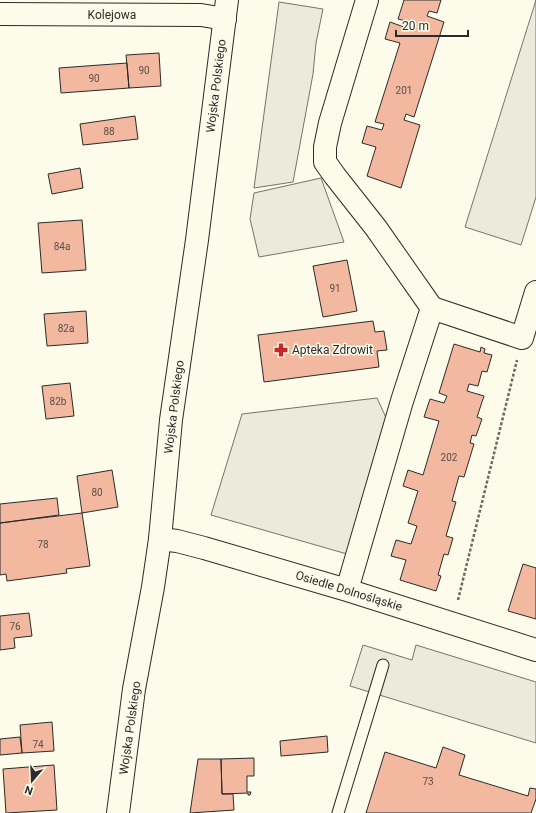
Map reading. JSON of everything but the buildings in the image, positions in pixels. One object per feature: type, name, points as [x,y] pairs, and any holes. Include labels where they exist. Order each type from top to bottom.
[{"type":"street","points":[[367,0],[330,123],[325,146],[325,162],[376,228],[432,308],[529,340],[536,292]]},
{"type":"street","name":"Kolejowa","points":[[0,14],[201,15],[226,9]]},
{"type":"street","name":"Wojska Polskiego","points":[[118,813],[134,689],[153,587],[160,539],[171,420],[198,240],[226,9]]},
{"type":"street","points":[[347,590],[402,401],[432,308]]},
{"type":"street","name":"Osiedle Dolnośląskie","points":[[160,539],[177,541],[204,548],[347,590],[536,650]]},
{"type":"lane","points":[[338,813],[383,665]]},
{"type":"path","points":[[458,600],[529,340]]},
{"type":"shaded area","points":[[536,0],[536,197],[521,245],[465,227]]},
{"type":"shaded area","points":[[279,2],[323,9],[316,43],[313,74],[293,182],[254,188]]},
{"type":"shaded area","points":[[321,178],[344,242],[259,257],[250,219],[254,193]]},
{"type":"shaded area","points":[[377,398],[388,422],[347,554],[211,515],[242,414]]},
{"type":"shaded area","points":[[363,645],[412,660],[416,645],[536,682],[536,743],[350,686]]},
{"type":"place","name":"Apteka Zdrowit","points":[[281,350]]}]
